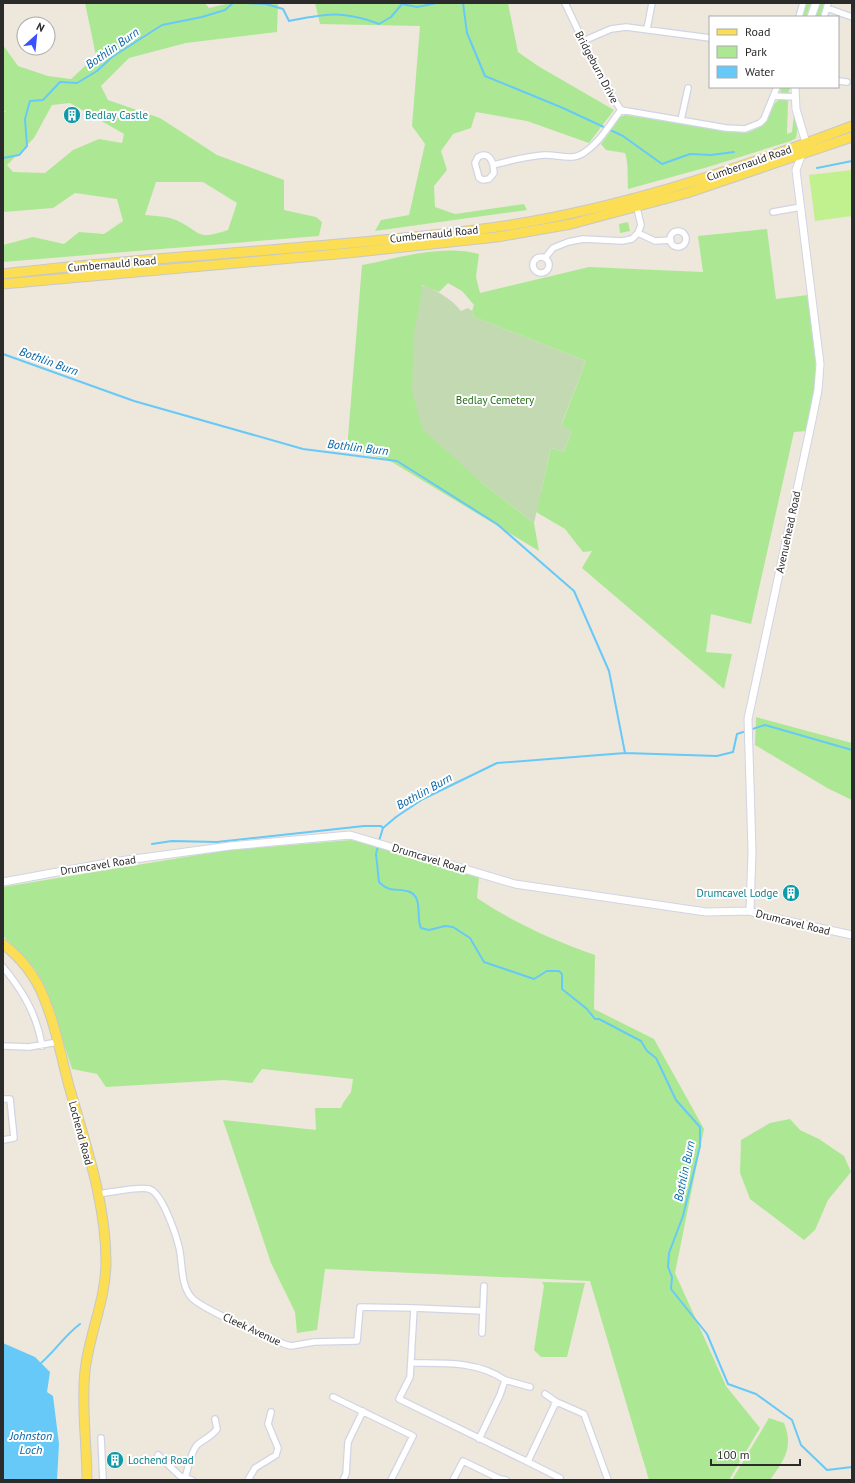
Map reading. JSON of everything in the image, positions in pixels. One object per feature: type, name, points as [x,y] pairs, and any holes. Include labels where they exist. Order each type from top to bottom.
[{"type":"main road","name":"Cumbernauld Road","points":[[3,284],[408,247],[505,236],[571,224],[852,126]]},
{"type":"main road","name":"Cumbernauld Road","points":[[3,274],[349,244],[476,230],[687,193],[852,137]]},
{"type":"main road","name":"Lochend Road","points":[[3,944],[21,961],[34,978],[44,998],[58,1042],[97,1194],[105,1239],[106,1264],[102,1302],[85,1372],[87,1480]]},
{"type":"street","name":"Bridgeburn Drive","points":[[565,3],[602,81],[621,110],[690,122],[745,129],[760,123],[764,119],[777,88]]},
{"type":"street","points":[[647,29],[652,3]]},
{"type":"street","points":[[799,16],[803,3]]},
{"type":"street","points":[[811,16],[816,3]]},
{"type":"street","points":[[824,16],[827,5],[852,17]]},
{"type":"street","points":[[583,41],[619,28],[647,29],[709,38]]},
{"type":"street","points":[[839,81],[847,82]]},
{"type":"street","points":[[681,120],[688,88]]},
{"type":"street","points":[[795,88],[796,109],[806,143]]},
{"type":"street","points":[[774,96],[795,97]]},
{"type":"street","points":[[493,165],[545,155],[564,158],[578,156],[592,147],[621,110]]},
{"type":"street","name":"Avenuehead Road","points":[[750,911],[752,850],[748,719],[820,377],[816,328],[796,170],[806,143]]},
{"type":"street","points":[[487,155],[491,158],[493,165],[494,172],[492,177],[486,180],[479,178],[475,163],[478,156],[487,155]]},
{"type":"street","points":[[545,258],[553,248],[568,242],[588,239],[626,241],[632,239],[638,233],[641,225],[635,202]]},
{"type":"street","points":[[773,212],[801,207]]},
{"type":"street","points":[[638,233],[655,241],[671,240]]},
{"type":"street","name":"Drumcavel Road","points":[[3,882],[105,863],[230,846],[350,835],[372,840],[515,884],[706,912],[750,911],[760,915],[852,935]]},
{"type":"street","points":[[3,967],[17,984],[34,1013],[42,1046]]},
{"type":"street","points":[[3,1046],[42,1046],[58,1042]]},
{"type":"street","points":[[3,1099],[10,1099],[14,1138],[3,1140]]},
{"type":"street","name":"Cleek Avenue","points":[[97,1194],[149,1189],[156,1193],[163,1204],[179,1247],[183,1276],[187,1291],[192,1299],[205,1307],[284,1344],[291,1346],[314,1342],[357,1342],[360,1307],[414,1308]]},
{"type":"street","points":[[482,1333],[484,1286]]},
{"type":"street","points":[[483,1311],[414,1308],[410,1377],[399,1399],[560,1478]]},
{"type":"street","points":[[412,1363],[456,1364],[470,1366],[505,1380],[530,1387]]},
{"type":"street","points":[[479,1439],[500,1395],[505,1380]]},
{"type":"street","points":[[545,1394],[558,1403],[584,1414],[608,1480]]},
{"type":"street","points":[[333,1397],[413,1436],[391,1480]]},
{"type":"street","points":[[526,1461],[529,1459],[555,1404],[558,1403]]},
{"type":"street","points":[[343,1480],[346,1474],[348,1442],[363,1411]]},
{"type":"street","points":[[248,1480],[255,1468],[276,1455],[278,1448],[268,1424],[271,1412]]},
{"type":"street","points":[[185,1479],[194,1450],[217,1429],[215,1419]]},
{"type":"street","points":[[101,1438],[103,1480]]},
{"type":"street","points":[[158,1455],[172,1470],[185,1479],[192,1480]]},
{"type":"street","points":[[453,1480],[462,1461],[500,1479],[506,1480]]},
{"type":"green space","points":[[85,3],[205,3],[209,8],[230,3],[278,3],[277,32],[186,43],[129,58],[101,86],[108,100],[160,118],[217,155],[284,180],[284,210],[316,217],[322,222],[319,236],[3,262],[3,245],[33,237],[64,244],[79,232],[104,234],[123,221],[117,199],[75,193],[53,208],[3,212],[3,112],[6,112],[3,110],[3,45],[18,66],[48,76],[71,79],[96,56]],"holes":[[[70,103],[124,134],[122,143],[99,139],[73,150],[45,173],[13,172],[7,165],[34,138],[52,105]],[[156,182],[203,182],[237,203],[228,230],[210,235],[204,235],[199,234],[173,219],[145,215]]]},
{"type":"green space","points":[[315,3],[508,3],[518,52],[538,66],[614,110],[589,143],[527,121],[476,112],[471,128],[453,134],[441,151],[447,170],[434,186],[435,207],[455,214],[524,204],[527,210],[375,231],[381,220],[409,215],[425,144],[412,126],[420,26],[320,24]]},
{"type":"green space","points":[[806,3],[811,3],[806,16],[801,16]]},
{"type":"green space","points":[[820,3],[825,3],[820,16],[815,16]]},
{"type":"green space","points":[[781,88],[790,88],[788,94],[780,94]]},
{"type":"green space","points":[[781,99],[788,100],[787,134],[792,132],[794,114],[798,126],[796,138],[791,141],[708,167],[628,189],[625,153],[606,150],[601,144],[620,117],[625,115],[745,133],[755,130],[763,124],[777,101]]},
{"type":"green space","points":[[852,170],[852,216],[815,221],[809,175]]},
{"type":"green space","points":[[628,222],[630,231],[620,233],[619,224]]},
{"type":"green space","points":[[767,229],[776,299],[808,295],[817,375],[806,431],[794,432],[751,624],[711,614],[706,652],[732,654],[724,689],[582,568],[592,551],[583,552],[565,529],[536,512],[475,460],[541,492],[551,448],[564,452],[572,431],[561,426],[586,361],[474,317],[472,311],[474,305],[462,291],[448,283],[439,292],[422,285],[481,482],[534,523],[539,551],[387,459],[347,449],[362,265],[435,251],[465,251],[479,254],[476,277],[480,293],[589,267],[703,272],[698,236]]},
{"type":"green space","name":"Bedlay Cemetery","points":[[423,285],[444,295],[461,311],[468,308],[472,311],[474,317],[586,361],[561,425],[572,431],[564,452],[551,448],[534,523],[481,482],[423,430],[412,392],[414,334]]},
{"type":"green space","points":[[756,717],[852,743],[852,800],[829,789],[755,745]]},
{"type":"green space","points":[[351,840],[392,849],[479,877],[477,898],[534,930],[595,955],[594,1009],[654,1039],[704,1129],[675,1273],[726,1386],[760,1428],[729,1480],[649,1480],[590,1281],[325,1269],[317,1330],[297,1333],[295,1312],[271,1263],[223,1120],[316,1130],[315,1108],[341,1108],[351,1092],[353,1079],[262,1069],[252,1083],[224,1080],[106,1087],[97,1074],[72,1069],[59,1029],[35,969],[3,936],[3,887],[228,850]]},
{"type":"green space","points":[[790,1119],[800,1130],[819,1139],[844,1156],[851,1172],[828,1200],[815,1230],[804,1240],[750,1199],[740,1173],[741,1140],[770,1123]]},
{"type":"green space","points":[[542,1282],[585,1283],[567,1357],[541,1357],[534,1350],[544,1286]]},
{"type":"green space","points":[[769,1418],[784,1423],[787,1432],[788,1447],[780,1466],[770,1480],[732,1480]]},
{"type":"water","name":"Johnston Loch","points":[[3,1343],[35,1357],[50,1372],[47,1392],[53,1396],[59,1444],[57,1480],[3,1480]]},
{"type":"waterway","name":"Bothlin Burn","points":[[3,158],[19,155],[27,146],[25,119],[30,101],[43,100],[60,82],[77,83],[97,71],[112,57],[162,25],[202,17],[225,10],[233,3]]},
{"type":"waterway","name":"Bothlin Burn","points":[[244,3],[266,4],[283,9],[289,21],[324,15],[344,15],[379,24],[391,17],[402,4],[417,7],[437,3]]},
{"type":"waterway","points":[[463,3],[467,33],[485,76],[563,108],[623,136],[662,164],[690,154],[711,155],[734,152]]},
{"type":"waterway","points":[[817,168],[852,161]]},
{"type":"waterway","name":"Bothlin Burn","points":[[3,354],[134,401],[303,449],[397,461],[497,524],[574,591],[609,671],[625,753],[497,763],[423,799],[396,817],[383,828],[379,841]]},
{"type":"waterway","points":[[625,753],[717,756],[733,752],[737,734],[765,725],[852,750]]},
{"type":"waterway","points":[[152,844],[172,841],[217,842],[364,826],[381,826],[383,828]]},
{"type":"waterway","name":"Bothlin Burn","points":[[378,846],[376,854],[379,882],[389,889],[406,891],[415,896],[418,903],[421,928],[429,930],[445,926],[453,927],[470,938],[484,962],[534,979],[547,971],[559,971],[562,974],[562,989],[587,1009],[595,1019],[599,1019],[641,1041],[647,1051],[656,1058],[676,1100],[700,1127],[700,1146],[683,1216],[669,1253],[668,1267],[672,1277],[671,1289],[707,1334],[728,1384],[756,1394],[792,1420],[801,1445],[827,1470],[852,1467]]},
{"type":"waterway","points":[[41,1363],[69,1333],[80,1324]]},
{"type":"place","name":"Bedlay Castle","points":[[72,115]]},
{"type":"place","name":"Drumcavel Lodge","points":[[791,893]]},
{"type":"place","name":"Lochend Road","points":[[115,1460]]}]
